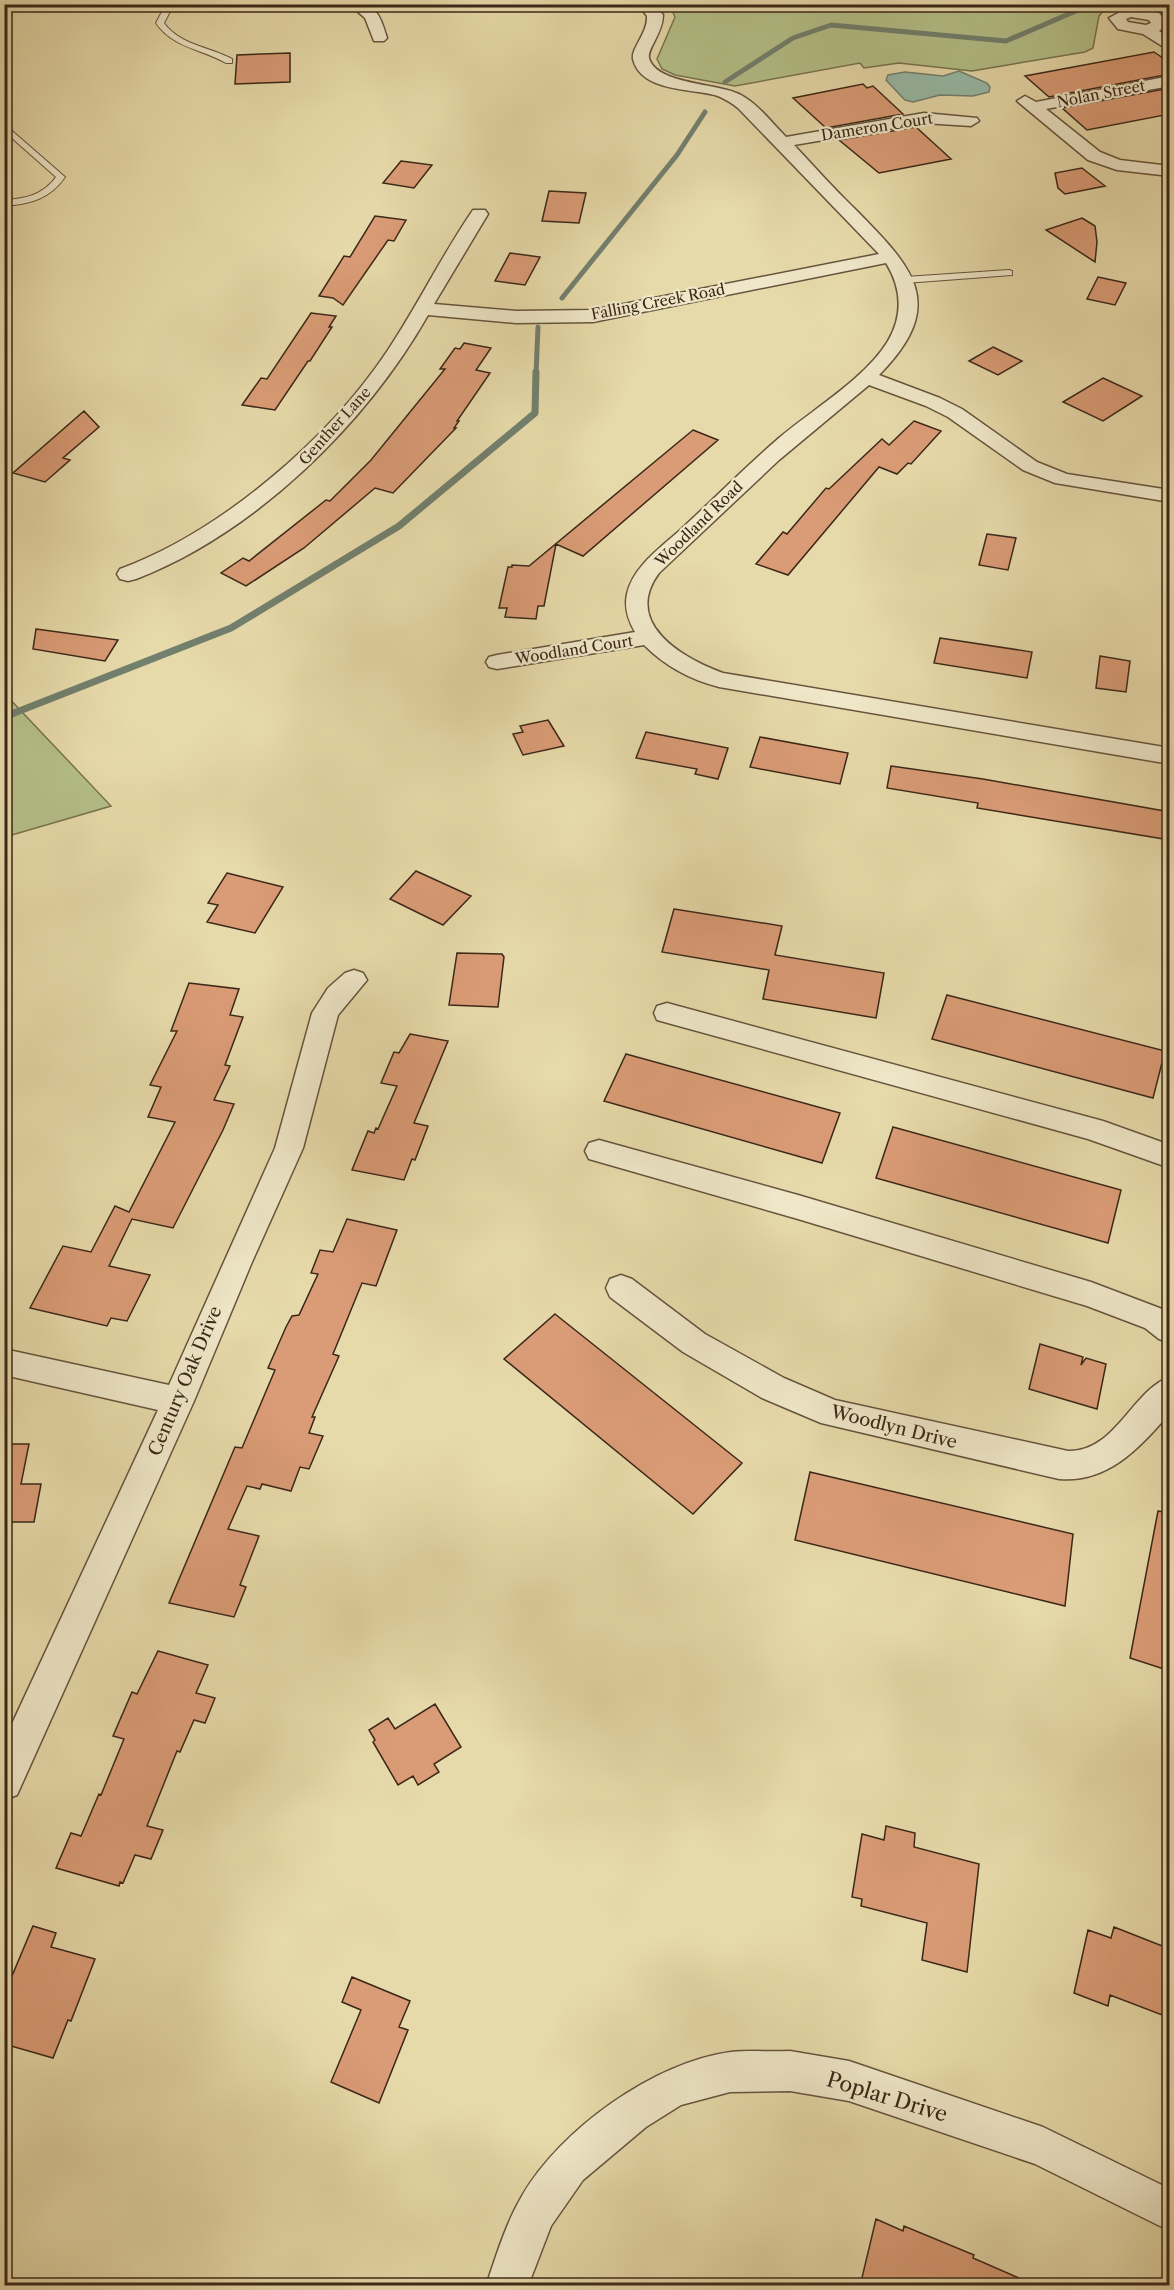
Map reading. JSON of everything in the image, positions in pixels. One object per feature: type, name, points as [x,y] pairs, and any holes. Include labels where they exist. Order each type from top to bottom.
[{"type":"street","points":[[356,4],[372,16],[379,38]]},
{"type":"street","name":"Woodland Road","points":[[645,4],[655,15],[656,24],[641,51],[641,58],[652,74],[674,84],[726,93],[743,104],[783,142],[891,257],[905,280],[908,295],[907,315],[900,334],[880,363],[800,430],[655,565],[641,586],[635,609],[650,637],[678,662],[719,680],[1170,756]]},
{"type":"street","points":[[1142,13],[1154,16],[1160,21],[1158,27],[1148,30],[1128,28],[1117,21],[1117,18],[1123,14],[1170,8]]},
{"type":"street","points":[[1148,30],[1170,46]]},
{"type":"street","name":"Nolan Street","points":[[1170,81],[1029,104],[1094,156],[1105,162],[1170,171]]},
{"type":"street","name":"Dameron Court","points":[[783,142],[924,118],[971,121]]},
{"type":"street","name":"Genther Lane","points":[[128,574],[147,567],[190,543],[278,484],[302,463],[373,384],[422,309],[442,271],[479,214]]},
{"type":"street","name":"Falling Creek Road","points":[[422,309],[516,317],[593,316],[891,257]]},
{"type":"street","points":[[865,377],[933,402],[955,413],[1030,466],[1062,479],[1170,496]]},
{"type":"street","name":"Woodland Court","points":[[497,662],[650,637]]},
{"type":"street","name":"Century Oak Drive","points":[[4,1782],[178,1401],[237,1262],[289,1148],[325,1013],[337,995],[354,980]]},
{"type":"street","points":[[667,1013],[1093,1129],[1170,1157]]},
{"type":"street","points":[[599,1151],[798,1207],[1091,1295],[1156,1319],[1170,1330]]},
{"type":"street","name":"Woodlyn Drive","points":[[621,1288],[694,1343],[773,1388],[832,1413],[1059,1465],[1080,1466],[1098,1461],[1137,1427],[1170,1390]]},
{"type":"street","points":[[4,1362],[178,1401]]},
{"type":"street","name":"Poplar Drive","points":[[507,2286],[517,2255],[536,2211],[569,2166],[633,2113],[672,2088],[730,2072],[790,2071],[849,2081],[1044,2147],[1170,2211]]},
{"type":"lane","points":[[170,4],[160,23],[164,30],[178,39],[221,55],[229,61]]},
{"type":"lane","points":[[4,126],[60,177],[54,188],[41,196],[24,202],[4,203]]},
{"type":"lane","points":[[905,280],[1009,273]]},
{"type":"green space","points":[[680,4],[1130,5],[1106,8],[1099,16],[1093,48],[1085,52],[972,71],[899,63],[864,68],[860,63],[735,86],[675,75],[662,69],[657,59],[675,17],[670,6]]},
{"type":"green space","points":[[5,694],[111,806],[5,837]]},
{"type":"shaded area","points":[[959,71],[987,83],[990,87],[989,92],[973,96],[940,95],[913,102],[905,100],[886,80],[888,75],[905,72],[943,76]]},
{"type":"building","points":[[1154,52],[1170,63],[1170,74],[1049,97],[1025,76]]},
{"type":"building","points":[[290,53],[290,82],[235,84],[237,55]]},
{"type":"building","points":[[863,84],[867,88],[873,86],[903,114],[826,128],[793,98]]},
{"type":"building","points":[[1170,88],[1170,114],[1087,130],[1062,108]]},
{"type":"building","points":[[916,127],[951,159],[879,173],[839,140]]},
{"type":"building","points":[[401,161],[432,165],[414,188],[383,183]]},
{"type":"building","points":[[1082,168],[1105,186],[1065,194],[1058,188],[1055,173]]},
{"type":"building","points":[[549,191],[586,193],[579,223],[542,221]]},
{"type":"building","points":[[375,216],[406,220],[394,241],[388,240],[343,305],[333,298],[319,296],[344,256],[350,257]]},
{"type":"building","points":[[1082,218],[1095,226],[1097,242],[1095,262],[1046,230]]},
{"type":"building","points":[[510,253],[540,257],[525,285],[495,281]]},
{"type":"building","points":[[1098,277],[1126,283],[1115,305],[1087,299]]},
{"type":"building","points":[[311,313],[336,316],[329,327],[332,327],[310,361],[275,410],[242,405],[261,378],[267,379]]},
{"type":"building","points":[[464,343],[491,348],[476,370],[490,373],[457,421],[459,421],[454,428],[456,428],[393,493],[375,488],[304,548],[246,586],[221,573],[243,558],[249,561],[326,500],[330,501],[371,460],[445,369],[440,369],[455,348],[460,349]]},
{"type":"building","points":[[993,347],[1022,361],[998,375],[969,361]]},
{"type":"building","points":[[1103,378],[1142,396],[1103,421],[1063,402]]},
{"type":"building","points":[[84,411],[99,427],[63,458],[70,460],[45,482],[13,473]]},
{"type":"building","points":[[914,421],[941,431],[911,464],[908,463],[897,474],[879,467],[788,575],[756,564],[783,532],[787,534],[826,488],[829,489],[882,439],[889,445]]},
{"type":"building","points":[[693,430],[718,440],[583,556],[556,544],[544,606],[538,606],[536,619],[505,617],[507,608],[499,608],[508,567],[512,565],[529,566]]},
{"type":"building","points":[[987,534],[1016,538],[1008,570],[979,565]]},
{"type":"building","points":[[36,629],[118,640],[105,661],[33,649]]},
{"type":"building","points":[[940,638],[1032,652],[1027,678],[934,663]]},
{"type":"building","points":[[1100,656],[1130,661],[1126,692],[1096,688]]},
{"type":"building","points":[[548,720],[564,746],[523,755],[513,734],[523,732],[520,726]]},
{"type":"building","points":[[646,732],[728,748],[718,779],[695,774],[697,769],[636,758]]},
{"type":"building","points":[[760,737],[848,753],[840,784],[750,767]]},
{"type":"building","points":[[891,766],[983,779],[1170,812],[1170,840],[977,808],[978,803],[887,788]]},
{"type":"building","points":[[416,871],[471,896],[443,925],[390,899]]},
{"type":"building","points":[[227,873],[283,887],[255,933],[207,922],[218,905],[208,903]]},
{"type":"building","points":[[674,909],[782,926],[775,955],[884,973],[876,1018],[763,999],[769,970],[662,952]]},
{"type":"building","points":[[457,953],[502,954],[504,957],[498,1007],[449,1005]]},
{"type":"building","points":[[189,983],[239,989],[230,1015],[243,1017],[225,1065],[230,1066],[214,1100],[234,1104],[223,1130],[173,1228],[132,1219],[109,1266],[150,1275],[127,1321],[111,1318],[107,1326],[30,1308],[63,1246],[91,1252],[115,1206],[129,1212],[175,1122],[148,1117],[161,1087],[150,1085],[177,1031],[171,1031]]},
{"type":"building","points":[[947,995],[1165,1051],[1153,1098],[932,1039]]},
{"type":"building","points":[[410,1034],[448,1041],[414,1123],[428,1126],[415,1160],[412,1159],[404,1180],[352,1170],[368,1131],[374,1133],[376,1128],[378,1129],[397,1086],[381,1083],[394,1052],[399,1053]]},
{"type":"building","points":[[626,1054],[840,1113],[822,1163],[604,1101]]},
{"type":"building","points":[[893,1127],[1121,1190],[1108,1243],[876,1178]]},
{"type":"building","points":[[347,1219],[397,1230],[376,1286],[362,1283],[333,1354],[339,1356],[312,1417],[315,1417],[309,1433],[323,1436],[309,1469],[300,1467],[291,1491],[262,1484],[260,1489],[247,1486],[228,1529],[259,1536],[240,1585],[246,1587],[234,1617],[169,1603],[235,1447],[242,1448],[275,1370],[268,1368],[286,1327],[292,1316],[299,1315],[318,1274],[311,1273],[320,1250],[333,1252]]},
{"type":"building","points":[[555,1314],[742,1463],[693,1514],[504,1359]]},
{"type":"building","points":[[1040,1344],[1083,1357],[1081,1365],[1086,1358],[1106,1364],[1097,1409],[1029,1389]]},
{"type":"building","points":[[4,1444],[29,1444],[21,1484],[41,1484],[34,1522],[4,1522]]},
{"type":"building","points":[[810,1472],[1073,1534],[1065,1606],[795,1540]]},
{"type":"building","points":[[1158,1511],[1170,1513],[1170,1671],[1130,1658]]},
{"type":"building","points":[[158,1651],[208,1665],[196,1693],[215,1698],[205,1723],[194,1720],[180,1752],[177,1751],[147,1826],[163,1830],[151,1859],[135,1855],[123,1883],[120,1882],[119,1886],[56,1868],[71,1833],[81,1836],[99,1794],[101,1795],[124,1739],[113,1736],[132,1692],[137,1694]]},
{"type":"building","points":[[435,1704],[461,1747],[434,1764],[439,1772],[418,1785],[413,1776],[398,1785],[373,1742],[375,1740],[369,1730],[388,1718],[395,1729]]},
{"type":"building","points":[[886,1826],[915,1833],[914,1847],[979,1864],[967,1972],[922,1960],[927,1923],[861,1906],[862,1899],[852,1897],[862,1834],[884,1840]]},
{"type":"building","points":[[33,1926],[56,1933],[51,1947],[95,1959],[71,2021],[68,2020],[53,2058],[4,2044],[4,1995]]},
{"type":"building","points":[[1114,1927],[1170,1949],[1170,2018],[1110,1995],[1108,2006],[1074,1993],[1088,1930],[1111,1938]]},
{"type":"building","points":[[352,1977],[410,2001],[399,2027],[408,2030],[379,2103],[331,2082],[361,2010],[342,2002]]},
{"type":"building","points":[[876,2219],[903,2231],[904,2226],[974,2255],[973,2258],[1037,2286],[860,2286]]},
{"type":"waterway","points":[[725,82],[793,38],[831,25],[1006,41],[1092,4]]},
{"type":"waterway","points":[[562,298],[677,155],[705,112]]},
{"type":"waterway","points":[[536,374],[538,327]]},
{"type":"waterway","points":[[4,717],[231,628],[399,526],[535,413],[536,372]]}]
